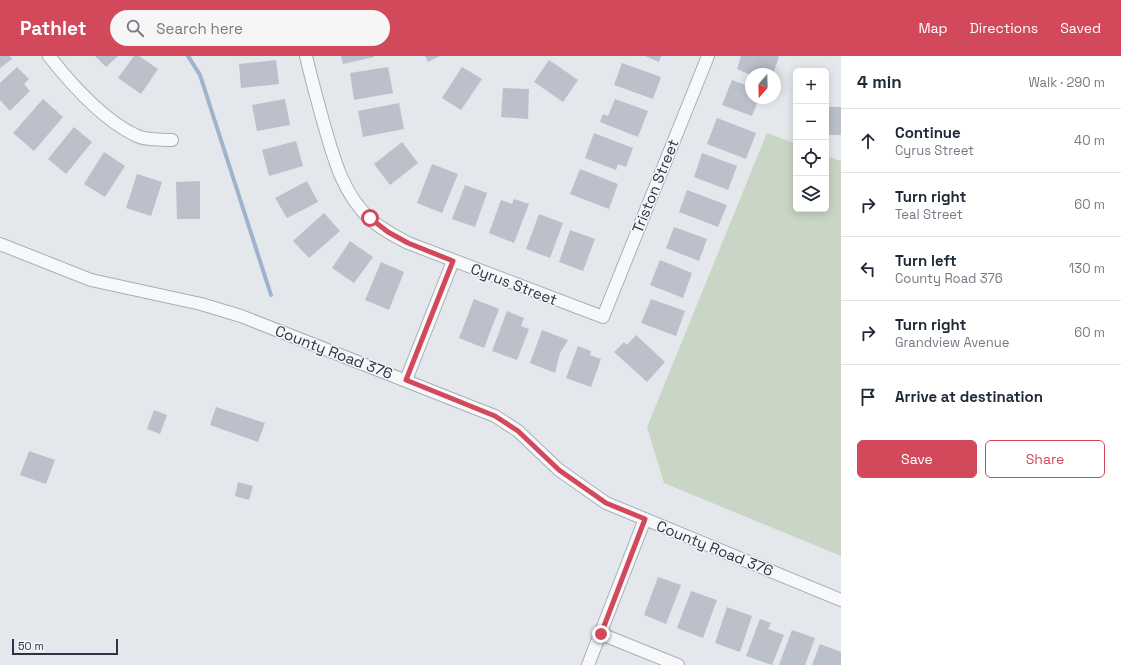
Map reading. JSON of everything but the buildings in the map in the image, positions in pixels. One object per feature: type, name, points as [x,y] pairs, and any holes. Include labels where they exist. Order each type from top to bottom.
[{"type":"street","points":[[49,56],[86,97],[113,121],[136,136],[150,139],[172,140]]},
{"type":"street","name":"Cyrus Street","points":[[306,56],[332,152],[341,177],[353,199],[370,218],[388,232],[408,243],[603,317]]},
{"type":"street","name":"Triston Street","points":[[603,317],[708,56]]},
{"type":"street","name":"County Road 376","points":[[0,244],[91,280],[201,304],[241,316],[495,416],[518,431],[559,470],[606,503],[841,600]]},
{"type":"street","points":[[406,380],[453,261]]},
{"type":"street","points":[[588,665],[645,519]]},
{"type":"street","points":[[601,634],[678,665]]},
{"type":"green space","points":[[767,133],[793,143],[793,212],[829,212],[829,157],[841,161],[841,556],[664,483],[647,427]]},
{"type":"waterway","points":[[188,56],[200,75],[271,295]]},
{"type":"route","points":[[370,218],[388,232],[408,243],[453,261],[406,380],[495,416],[518,431],[559,470],[606,503],[645,519],[601,634]]}]
